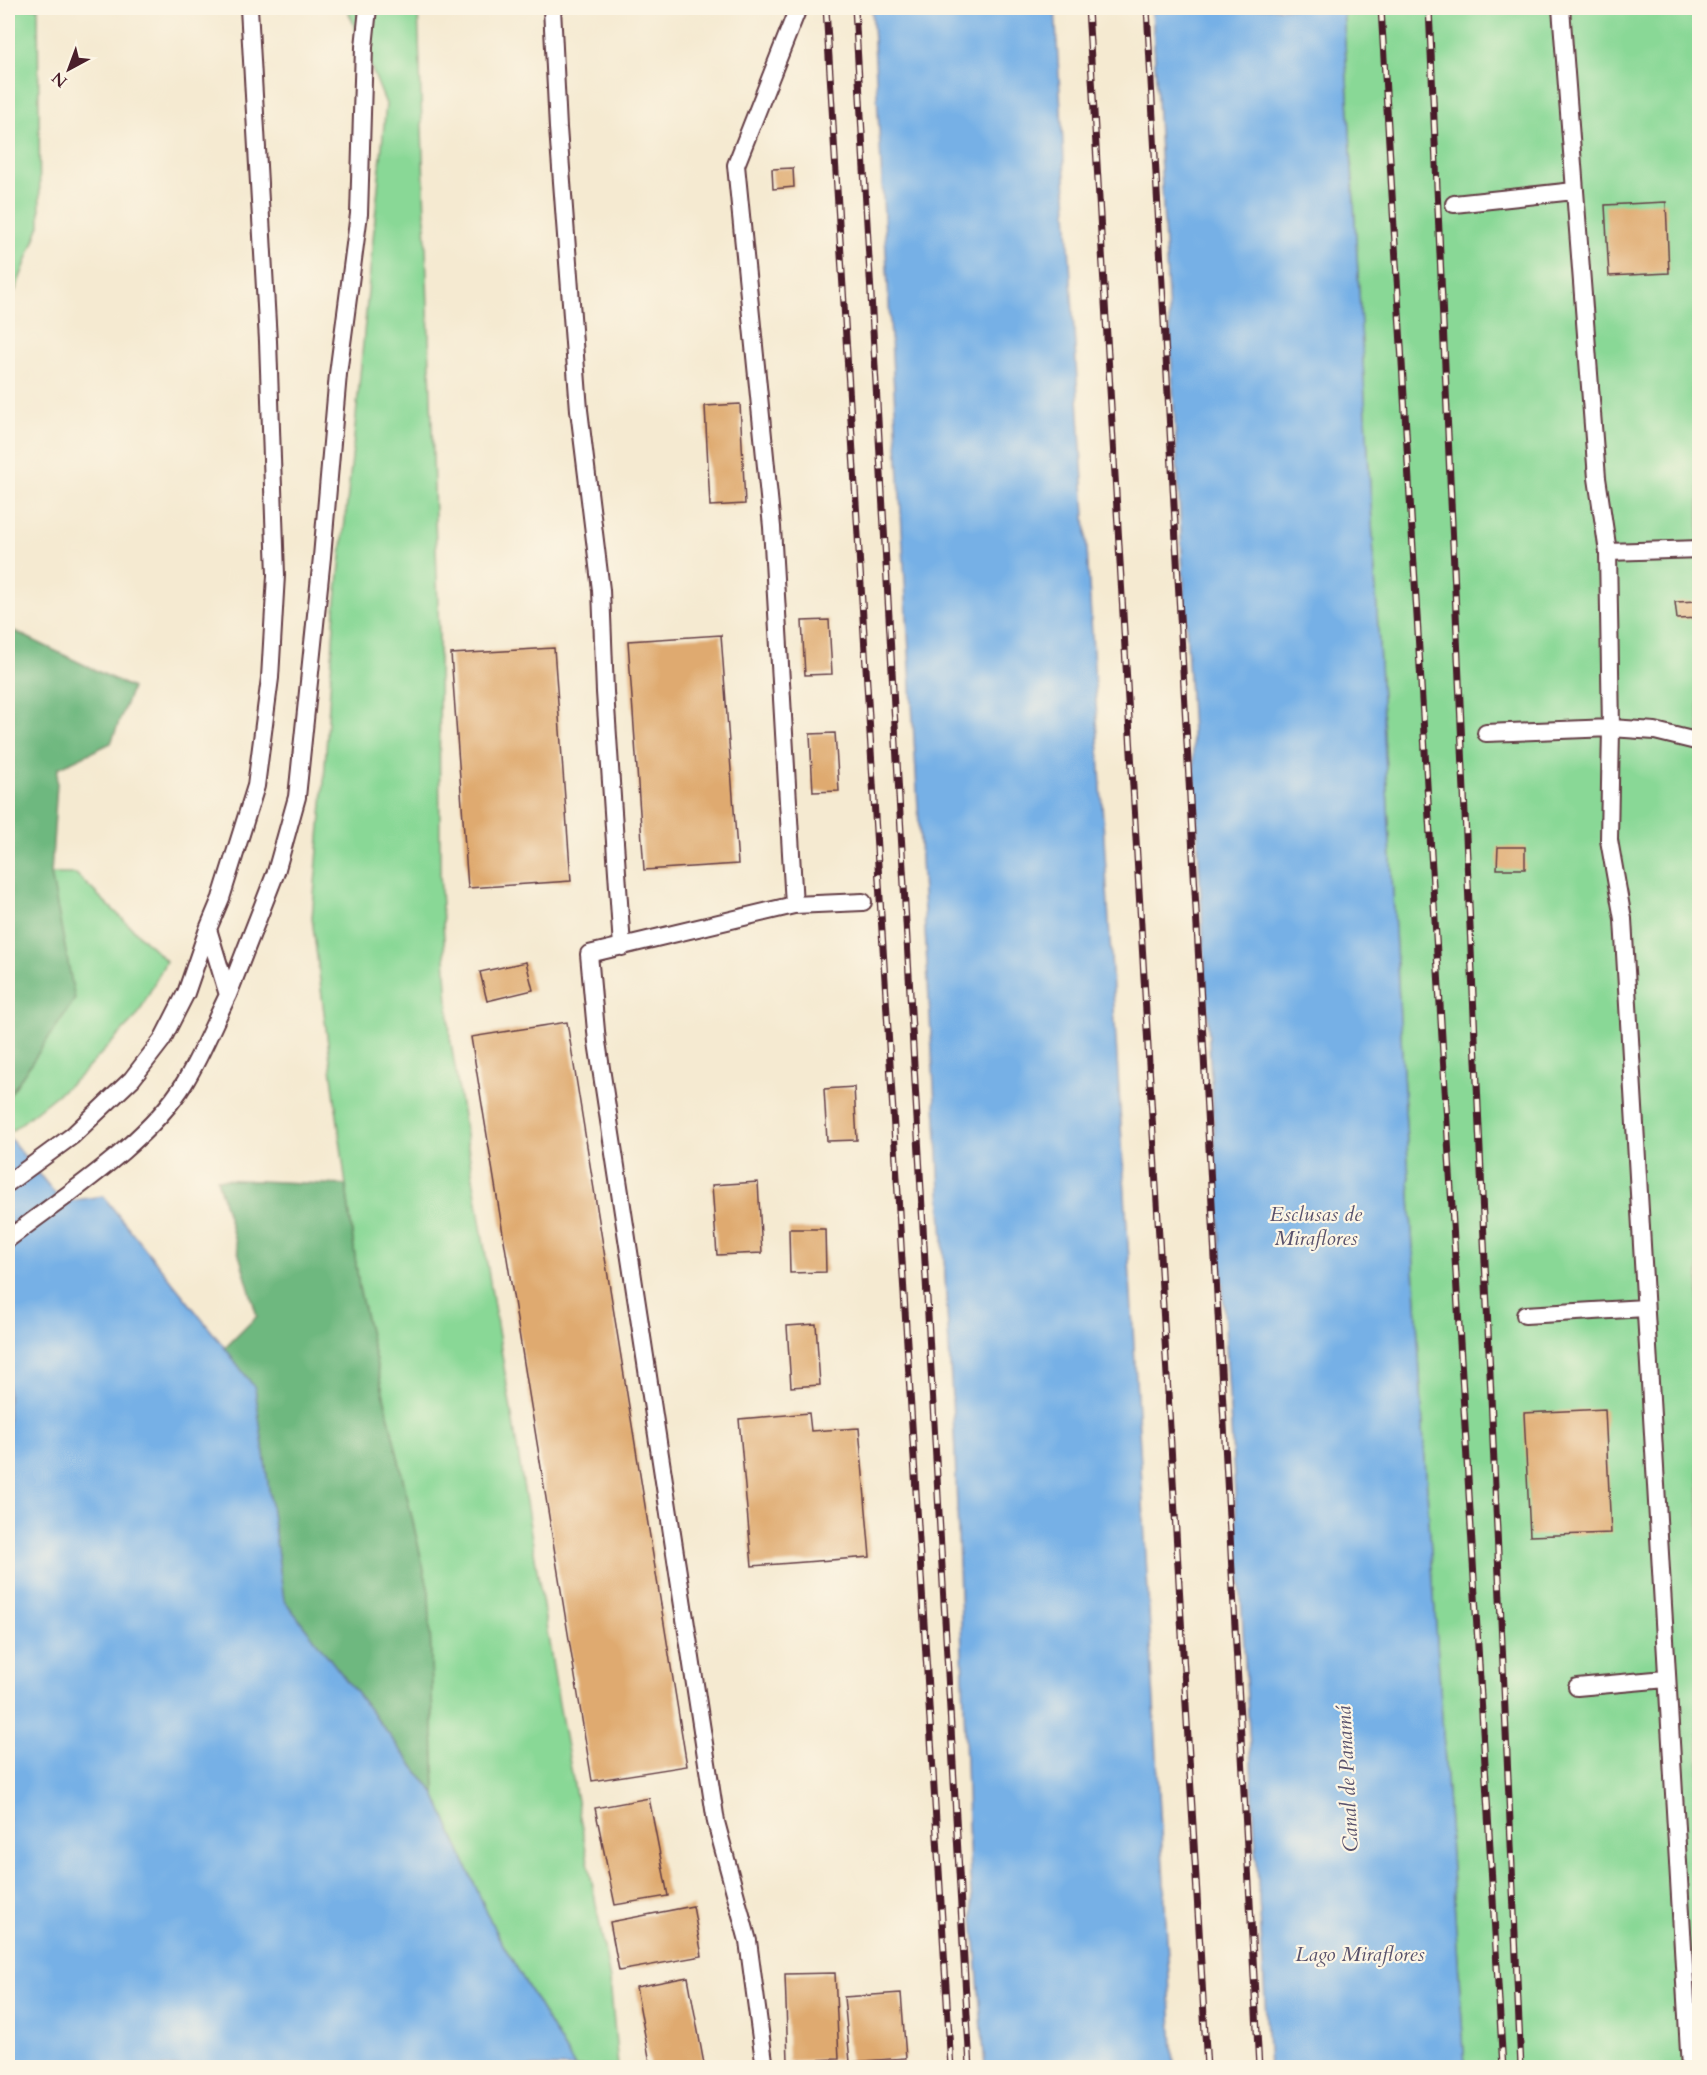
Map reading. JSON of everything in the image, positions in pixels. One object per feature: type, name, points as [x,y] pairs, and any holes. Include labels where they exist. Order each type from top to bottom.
[{"type":"lane","points":[[8,1183],[72,1136],[132,1079],[162,1040],[186,993],[221,898],[256,786],[270,678],[276,575],[268,341],[249,8]]},
{"type":"lane","points":[[8,1239],[151,1126],[185,1082],[228,995],[276,872],[297,797],[338,374],[359,214],[364,47],[368,8]]},
{"type":"lane","points":[[552,8],[579,410],[601,590],[605,692],[622,947]]},
{"type":"lane","points":[[794,905],[772,527],[736,165],[798,8]]},
{"type":"lane","points":[[1561,8],[1597,478],[1608,552],[1611,728],[1609,840],[1623,919],[1690,2067]]},
{"type":"lane","points":[[1454,204],[1574,191]]},
{"type":"lane","points":[[1608,552],[1700,549]]},
{"type":"lane","points":[[1486,733],[1611,728],[1655,731],[1700,742]]},
{"type":"lane","points":[[770,2067],[764,2061],[748,1941],[716,1822],[597,1042],[589,954],[794,905],[862,902]]},
{"type":"lane","points":[[208,930],[228,995]]},
{"type":"lane","points":[[1525,1315],[1645,1308]]},
{"type":"lane","points":[[1577,1687],[1666,1679]]},
{"type":"green space","points":[[10,8],[38,8],[40,225],[15,291],[8,299]]},
{"type":"green space","points":[[347,8],[418,8],[439,637],[440,874],[450,1037],[559,1704],[610,1980],[618,2067],[575,2067],[495,1931],[435,1794],[429,1592],[359,1288],[312,918],[335,610],[386,104]]},
{"type":"green space","points":[[1343,8],[1699,8],[1699,2067],[1465,2067],[1424,1445]]},
{"type":"green space","points":[[8,628],[132,688],[111,743],[58,768],[51,874],[75,999],[9,1096]]},
{"type":"green space","points":[[51,874],[76,874],[166,961],[137,1016],[80,1076],[8,1134],[9,1096],[74,999]]},
{"type":"green space","points":[[217,1179],[346,1185],[359,1288],[429,1592],[435,1794],[284,1600],[255,1389],[225,1348],[257,1316]]},
{"type":"water","points":[[872,8],[1055,8],[1140,1447],[1174,2067],[985,2067],[970,1878],[955,1451]]},
{"type":"water","name":"Esclusas de Miraflores","points":[[1152,8],[1343,8],[1424,1445],[1465,2067],[1269,2067],[1222,1276]]},
{"type":"water","points":[[8,1136],[62,1202],[103,1196],[255,1388],[284,1600],[435,1794],[495,1931],[575,2067],[8,2067]]},
{"type":"building","points":[[793,168],[794,187],[773,189],[772,169]]},
{"type":"building","points":[[1666,202],[1669,273],[1609,276],[1605,205]]},
{"type":"building","points":[[740,404],[745,504],[710,506],[705,406]]},
{"type":"building","points":[[1700,601],[1700,618],[1677,619],[1675,602]]},
{"type":"building","points":[[829,620],[832,674],[805,675],[802,621]]},
{"type":"building","points":[[721,635],[738,864],[644,870],[628,641]]},
{"type":"building","points":[[554,648],[571,881],[468,888],[451,654]]},
{"type":"building","points":[[835,733],[839,791],[813,792],[810,734]]},
{"type":"building","points":[[1498,847],[1525,847],[1525,869],[1497,869]]},
{"type":"building","points":[[526,962],[533,990],[487,1001],[480,972]]},
{"type":"building","points":[[567,1022],[687,1766],[592,1781],[471,1037]]},
{"type":"building","points":[[854,1087],[857,1140],[827,1141],[824,1089]]},
{"type":"building","points":[[758,1182],[762,1253],[717,1255],[712,1185]]},
{"type":"building","points":[[789,1229],[825,1229],[826,1272],[790,1273]]},
{"type":"building","points":[[816,1324],[820,1385],[791,1387],[787,1326]]},
{"type":"building","points":[[1605,1409],[1611,1533],[1530,1536],[1524,1413]]},
{"type":"building","points":[[809,1413],[811,1431],[859,1428],[870,1557],[752,1566],[739,1419]]},
{"type":"building","points":[[649,1798],[668,1896],[615,1905],[595,1808]]},
{"type":"building","points":[[693,1906],[702,1956],[619,1971],[610,1922]]},
{"type":"building","points":[[835,1973],[839,2059],[788,2061],[785,1974]]},
{"type":"building","points":[[688,1977],[704,2064],[685,2068],[651,2068],[636,1987]]},
{"type":"building","points":[[901,1993],[906,2058],[850,2062],[844,1997]]},
{"type":"railway","points":[[826,8],[951,2068]]},
{"type":"railway","points":[[855,8],[970,2068]]},
{"type":"railway","points":[[1088,8],[1207,2068]]},
{"type":"railway","points":[[1147,8],[1259,2068]]},
{"type":"railway","points":[[1381,8],[1503,2068]]},
{"type":"railway","points":[[1429,8],[1521,2068]]},
{"type":"water label","name":"Canal de Panamá","points":[[1347,1779]]},
{"type":"water label","name":"Lago Miraflores","points":[[1360,1954]]}]
